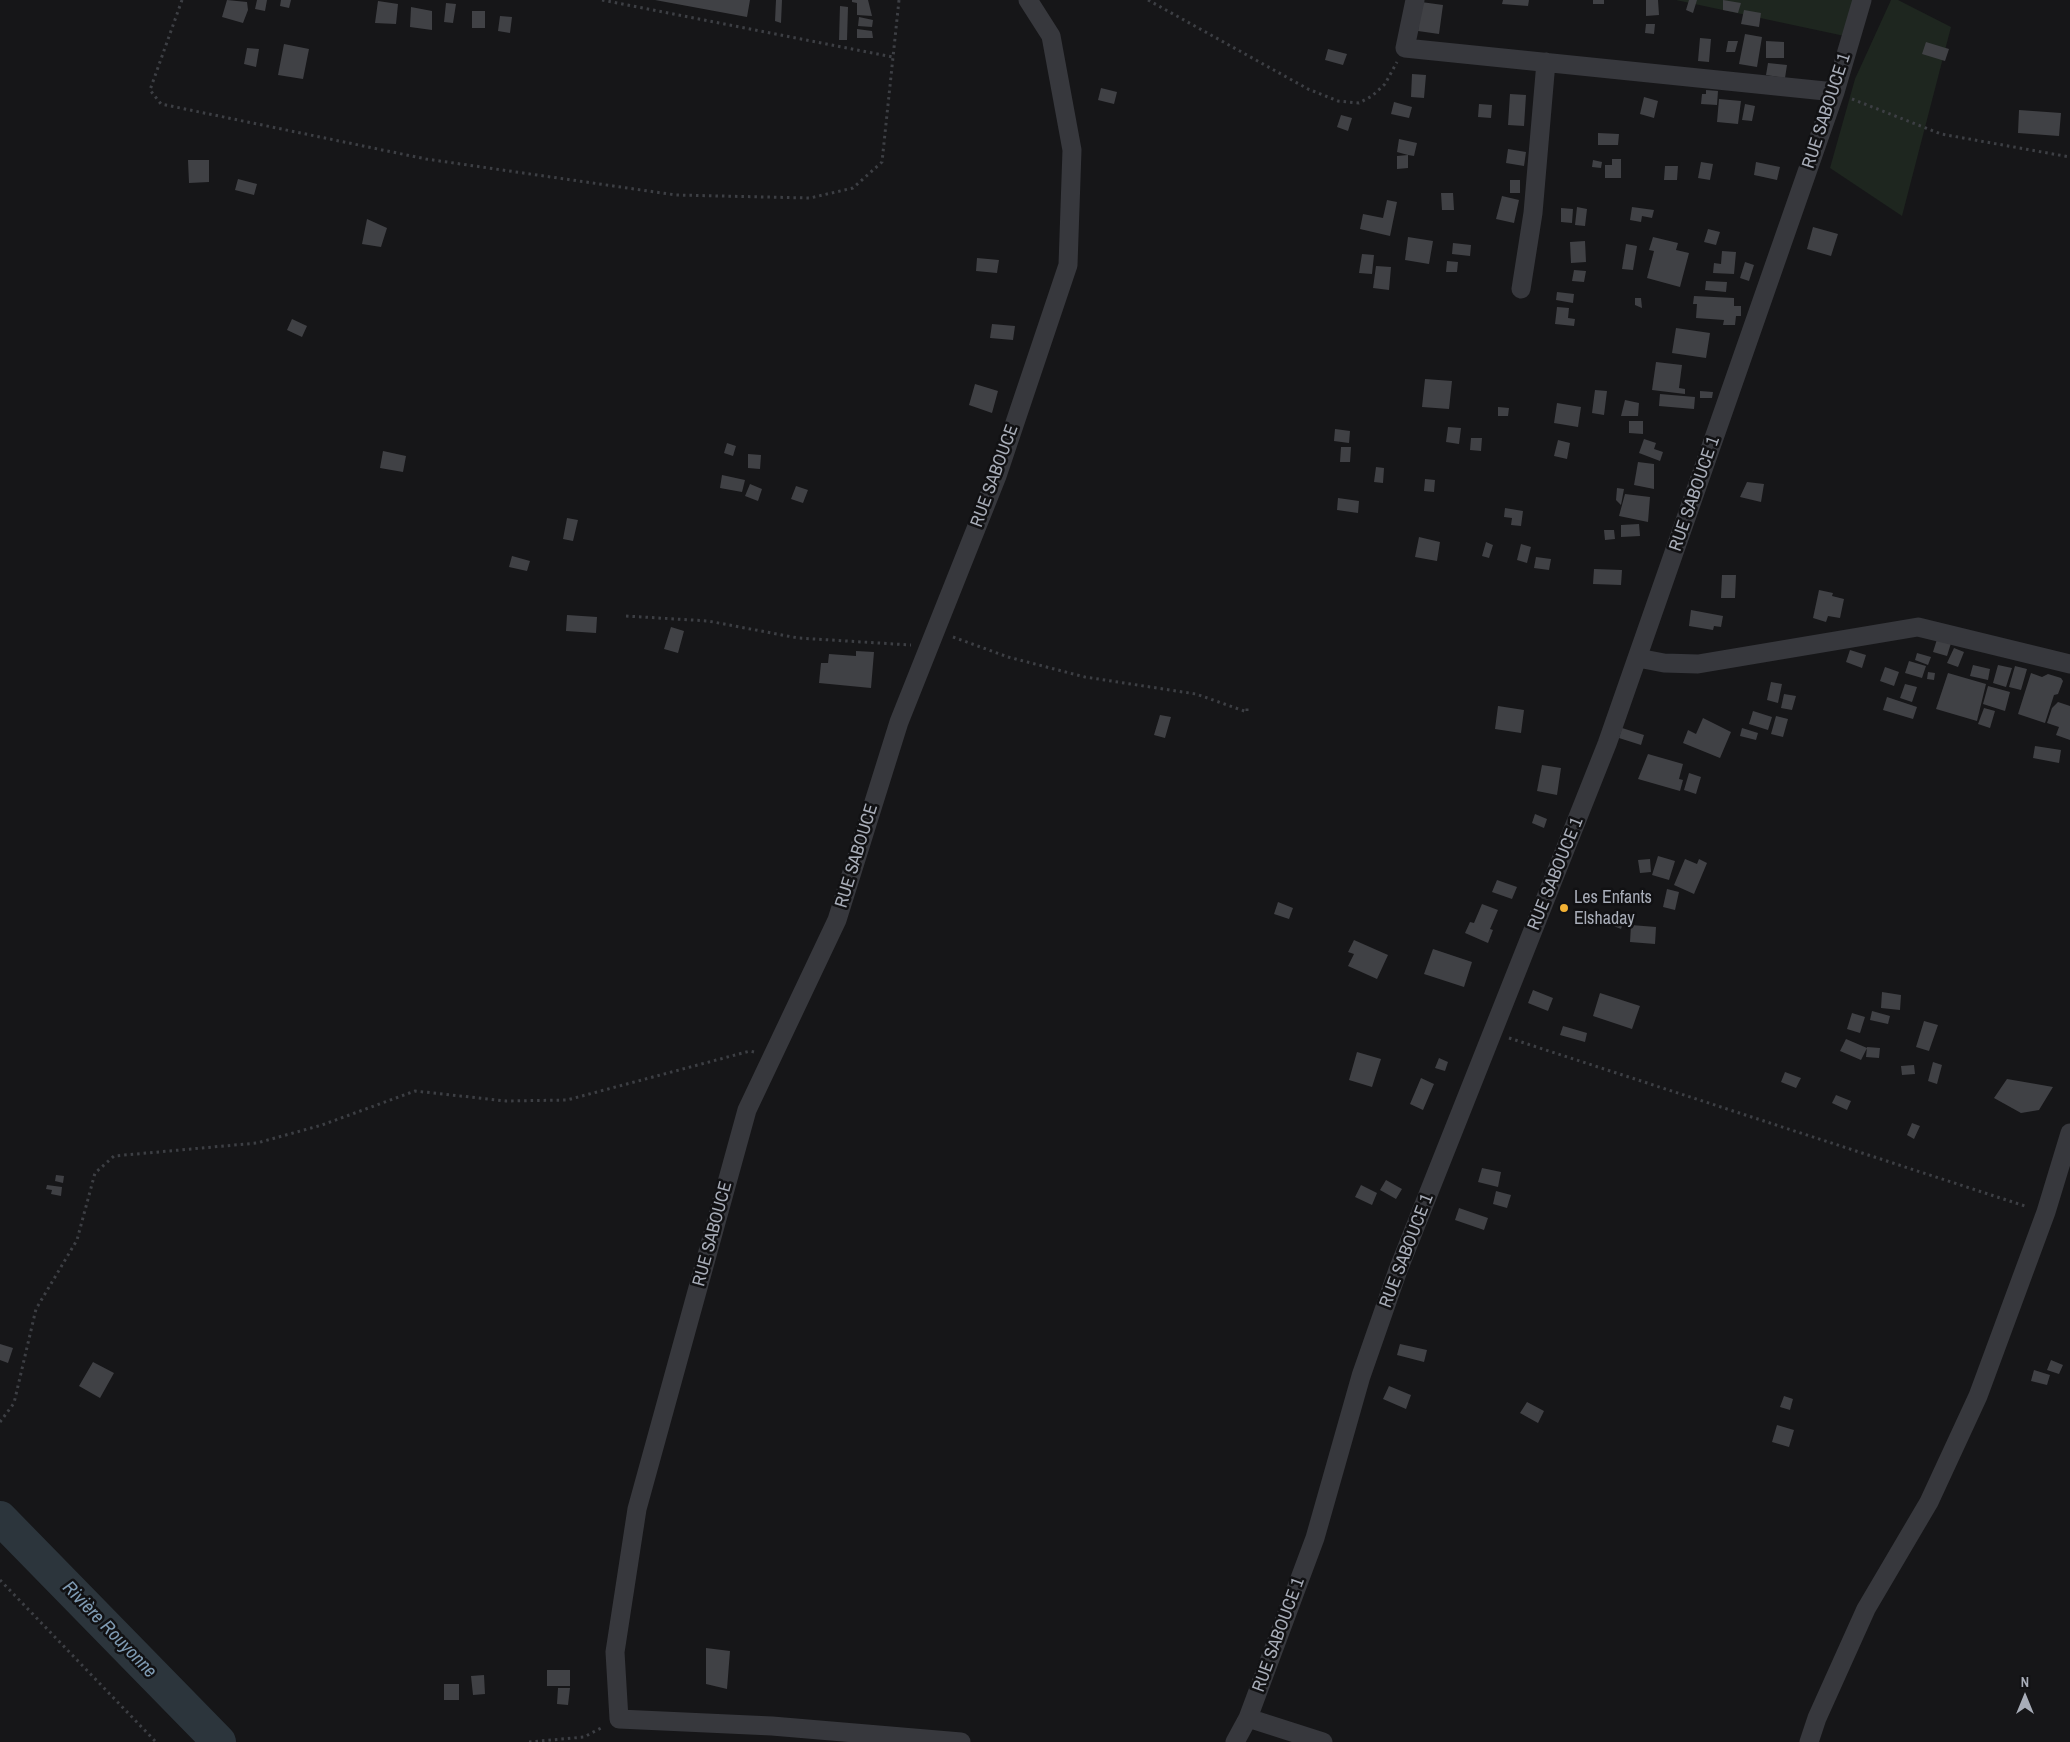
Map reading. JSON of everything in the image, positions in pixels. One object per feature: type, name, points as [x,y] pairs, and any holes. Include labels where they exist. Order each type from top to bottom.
[{"type":"street","name":"RUE SABOUCE","points":[[619,1719],[615,1652],[637,1510],[747,1110],[837,920],[899,722],[997,476],[1068,265],[1072,150],[1051,36],[1028,0]]},
{"type":"street","points":[[1415,0],[1405,48],[1836,92]]},
{"type":"street","name":"RUE SABOUCE 1","points":[[1235,1742],[1248,1718],[1315,1538],[1361,1376],[1392,1288],[1608,744],[1836,92],[1862,0]]},
{"type":"street","points":[[1521,289],[1532,213],[1546,62]]},
{"type":"street","points":[[1638,658],[1664,663],[1698,664],[1918,627],[2070,664]]},
{"type":"street","points":[[1809,1742],[1817,1718],[1866,1609],[1929,1502],[1978,1396],[2046,1212],[2070,1133]]},
{"type":"street","points":[[1248,1718],[1323,1742]]},
{"type":"street","points":[[619,1719],[772,1726],[960,1742]]},
{"type":"path","points":[[182,0],[150,90],[160,104],[426,159],[676,195],[810,198],[853,188],[882,162],[899,0]]},
{"type":"path","points":[[602,0],[894,57]]},
{"type":"path","points":[[1148,0],[1308,89],[1338,102],[1359,103],[1372,96],[1385,84],[1405,48]]},
{"type":"path","points":[[1836,92],[1941,134],[2070,157]]},
{"type":"path","points":[[626,616],[708,621],[798,638],[933,638],[1085,677],[1196,694],[1247,712],[1247,708]]},
{"type":"path","points":[[1493,1033],[2046,1212]]},
{"type":"path","points":[[0,1422],[14,1402],[36,1309],[77,1240],[95,1173],[114,1156],[257,1143],[322,1125],[415,1091],[506,1101],[567,1100],[750,1050],[772,1057]]},
{"type":"path","points":[[0,1580],[156,1742]]},
{"type":"path","points":[[529,1742],[584,1736],[619,1719]]},
{"type":"shaded area","points":[[1676,0],[1864,0],[1854,38]]},
{"type":"shaded area","points":[[1891,0],[1898,0],[1951,27],[1902,216],[1830,168],[1855,79]]},
{"type":"building","points":[[227,0],[247,2],[248,10],[243,23],[222,17]]},
{"type":"building","points":[[257,0],[267,0],[265,11],[255,9]]},
{"type":"building","points":[[281,0],[291,0],[289,8],[280,6]]},
{"type":"building","points":[[655,0],[750,0],[747,17]]},
{"type":"building","points":[[776,0],[782,0],[781,23],[775,21]]},
{"type":"building","points":[[852,0],[868,0],[872,16],[857,15],[857,3],[852,2]]},
{"type":"building","points":[[1503,0],[1529,0],[1528,6],[1502,4]]},
{"type":"building","points":[[1593,0],[1604,0],[1604,4],[1593,4]]},
{"type":"building","points":[[1646,0],[1658,0],[1659,15],[1646,16]]},
{"type":"building","points":[[1689,0],[1697,0],[1693,13],[1686,10]]},
{"type":"building","points":[[1723,0],[1741,3],[1738,13],[1723,10]]},
{"type":"building","points":[[378,1],[398,4],[396,24],[375,23]]},
{"type":"building","points":[[1421,2],[1443,5],[1439,34],[1418,31]]},
{"type":"building","points":[[446,3],[456,4],[453,23],[444,22]]},
{"type":"building","points":[[840,6],[848,7],[847,40],[839,40]]},
{"type":"building","points":[[411,7],[432,11],[432,30],[410,27]]},
{"type":"building","points":[[1744,10],[1761,13],[1759,27],[1741,24]]},
{"type":"building","points":[[472,11],[485,11],[485,28],[472,28]]},
{"type":"building","points":[[500,16],[512,17],[510,33],[498,31]]},
{"type":"building","points":[[859,17],[873,20],[872,27],[858,26]]},
{"type":"building","points":[[1646,24],[1655,24],[1654,34],[1645,33]]},
{"type":"building","points":[[857,29],[872,31],[873,38],[857,38]]},
{"type":"building","points":[[1745,34],[1762,37],[1757,67],[1739,64]]},
{"type":"building","points":[[1700,38],[1711,39],[1709,62],[1698,61]]},
{"type":"building","points":[[1728,41],[1738,41],[1735,52],[1726,52]]},
{"type":"building","points":[[1766,41],[1784,42],[1784,58],[1766,58]]},
{"type":"building","points":[[1926,42],[1949,49],[1945,61],[1922,54]]},
{"type":"building","points":[[284,44],[309,49],[303,79],[278,75]]},
{"type":"building","points":[[247,48],[259,49],[256,67],[244,64]]},
{"type":"building","points":[[1328,49],[1347,54],[1343,65],[1325,60]]},
{"type":"building","points":[[1768,63],[1787,65],[1785,78],[1766,75]]},
{"type":"building","points":[[1412,74],[1426,75],[1424,98],[1411,97]]},
{"type":"building","points":[[1101,88],[1117,92],[1114,104],[1098,100]]},
{"type":"building","points":[[1706,90],[1718,91],[1717,105],[1701,104],[1702,94],[1706,94]]},
{"type":"building","points":[[1510,94],[1526,95],[1524,126],[1508,125]]},
{"type":"building","points":[[1644,97],[1658,101],[1654,118],[1640,114]]},
{"type":"building","points":[[1719,99],[1741,101],[1738,124],[1717,122]]},
{"type":"building","points":[[1394,102],[1412,107],[1409,118],[1391,114]]},
{"type":"building","points":[[1479,104],[1492,105],[1491,118],[1478,117]]},
{"type":"building","points":[[1745,104],[1755,106],[1752,121],[1742,120]]},
{"type":"building","points":[[2019,110],[2061,113],[2059,136],[2018,133]]},
{"type":"building","points":[[1341,115],[1352,118],[1348,131],[1337,127]]},
{"type":"building","points":[[1598,133],[1619,134],[1618,145],[1598,145]]},
{"type":"building","points":[[1399,139],[1417,143],[1414,156],[1397,152]]},
{"type":"building","points":[[1508,149],[1526,152],[1524,166],[1506,163]]},
{"type":"building","points":[[1408,155],[1408,168],[1397,169],[1397,156]]},
{"type":"building","points":[[1612,159],[1621,159],[1621,178],[1605,178],[1605,165],[1612,165]]},
{"type":"building","points":[[188,160],[209,160],[209,182],[189,183]]},
{"type":"building","points":[[1593,160],[1602,162],[1601,168],[1592,167]]},
{"type":"building","points":[[1701,162],[1713,164],[1710,180],[1698,178]]},
{"type":"building","points":[[1756,162],[1780,167],[1777,180],[1754,175]]},
{"type":"building","points":[[1665,166],[1678,166],[1677,180],[1664,180]]},
{"type":"building","points":[[238,179],[257,184],[254,195],[235,190]]},
{"type":"building","points":[[1510,180],[1520,180],[1520,193],[1510,193]]},
{"type":"building","points":[[1441,193],[1453,193],[1454,210],[1442,210]]},
{"type":"building","points":[[1502,196],[1519,200],[1514,223],[1496,219]]},
{"type":"building","points":[[1387,200],[1397,202],[1390,236],[1360,229],[1363,214],[1383,218]]},
{"type":"building","points":[[1577,207],[1587,209],[1585,226],[1575,225]]},
{"type":"building","points":[[1632,207],[1654,210],[1652,218],[1642,216],[1641,222],[1630,220]]},
{"type":"building","points":[[1561,208],[1573,209],[1572,223],[1561,222]]},
{"type":"building","points":[[367,219],[387,228],[381,247],[362,244]]},
{"type":"building","points":[[1813,227],[1838,234],[1831,256],[1807,249]]},
{"type":"building","points":[[1708,229],[1720,232],[1716,245],[1704,242]]},
{"type":"building","points":[[1408,237],[1433,241],[1429,264],[1405,260]]},
{"type":"building","points":[[1653,237],[1678,243],[1676,250],[1689,253],[1680,287],[1647,278],[1654,251],[1649,250]]},
{"type":"building","points":[[1585,241],[1586,262],[1571,263],[1570,242]]},
{"type":"building","points":[[1453,243],[1471,245],[1470,256],[1452,254]]},
{"type":"building","points":[[1626,244],[1637,246],[1633,270],[1622,269]]},
{"type":"building","points":[[1722,251],[1736,252],[1734,274],[1713,273],[1714,263],[1721,264]]},
{"type":"building","points":[[1362,254],[1374,255],[1372,274],[1359,273]]},
{"type":"building","points":[[977,258],[999,260],[997,273],[976,271]]},
{"type":"building","points":[[1447,261],[1458,262],[1457,272],[1446,272]]},
{"type":"building","points":[[1745,262],[1754,265],[1749,281],[1740,278]]},
{"type":"building","points":[[1376,266],[1391,267],[1389,290],[1373,288]]},
{"type":"building","points":[[1574,270],[1586,271],[1584,282],[1572,281]]},
{"type":"building","points":[[1706,281],[1727,282],[1726,292],[1705,290]]},
{"type":"building","points":[[1557,292],[1574,294],[1573,303],[1556,300]]},
{"type":"building","points":[[1694,296],[1734,298],[1734,306],[1741,306],[1741,316],[1736,316],[1735,325],[1723,325],[1724,320],[1696,318],[1697,304],[1693,304]]},
{"type":"building","points":[[1635,298],[1641,298],[1642,308],[1635,305]]},
{"type":"building","points":[[1557,307],[1569,308],[1568,318],[1575,319],[1574,326],[1555,324]]},
{"type":"building","points":[[292,319],[307,326],[302,337],[287,330]]},
{"type":"building","points":[[992,324],[1015,326],[1013,340],[990,338]]},
{"type":"building","points":[[1676,328],[1710,333],[1706,358],[1672,353]]},
{"type":"building","points":[[1656,362],[1682,365],[1679,388],[1685,389],[1685,394],[1652,390]]},
{"type":"building","points":[[1425,379],[1452,381],[1449,409],[1422,407]]},
{"type":"building","points":[[975,384],[998,391],[992,413],[969,405]]},
{"type":"building","points":[[1595,390],[1607,391],[1604,415],[1592,413]]},
{"type":"building","points":[[1700,391],[1713,392],[1712,398],[1700,398]]},
{"type":"building","points":[[1660,394],[1695,397],[1694,409],[1659,406]]},
{"type":"building","points":[[1625,400],[1639,403],[1638,416],[1621,416]]},
{"type":"building","points":[[1557,403],[1581,407],[1578,427],[1554,423]]},
{"type":"building","points":[[1498,407],[1509,408],[1508,416],[1498,416]]},
{"type":"building","points":[[1629,421],[1643,421],[1643,434],[1629,433]]},
{"type":"building","points":[[1448,427],[1461,428],[1459,444],[1446,442]]},
{"type":"building","points":[[1335,429],[1350,431],[1349,443],[1334,441]]},
{"type":"building","points":[[1471,438],[1482,438],[1481,451],[1470,450]]},
{"type":"building","points":[[1644,439],[1656,443],[1654,449],[1663,452],[1660,461],[1639,453]]},
{"type":"building","points":[[1558,440],[1570,443],[1567,459],[1554,456]]},
{"type":"building","points":[[727,443],[736,446],[733,456],[724,453]]},
{"type":"building","points":[[1341,447],[1351,447],[1350,462],[1340,462]]},
{"type":"building","points":[[383,451],[406,456],[403,472],[380,468]]},
{"type":"building","points":[[748,454],[761,455],[760,469],[748,468]]},
{"type":"building","points":[[1638,462],[1654,464],[1654,489],[1634,485]]},
{"type":"building","points":[[1376,467],[1384,468],[1383,483],[1374,482]]},
{"type":"building","points":[[722,475],[745,480],[742,492],[720,488]]},
{"type":"building","points":[[1425,479],[1435,480],[1434,492],[1424,491]]},
{"type":"building","points":[[1747,482],[1764,484],[1761,502],[1740,497]]},
{"type":"building","points":[[750,484],[762,489],[758,501],[745,496]]},
{"type":"building","points":[[796,486],[808,490],[803,503],[791,499]]},
{"type":"building","points":[[1617,488],[1624,489],[1621,505],[1616,500]]},
{"type":"building","points":[[1625,494],[1650,497],[1648,522],[1619,516]]},
{"type":"building","points":[[1338,498],[1359,501],[1358,513],[1337,510]]},
{"type":"building","points":[[1505,508],[1523,511],[1521,526],[1511,525],[1512,518],[1504,517]]},
{"type":"building","points":[[567,518],[578,520],[573,541],[563,539]]},
{"type":"building","points":[[1639,524],[1640,536],[1621,537],[1621,525]]},
{"type":"building","points":[[1604,530],[1614,530],[1615,539],[1605,540]]},
{"type":"building","points":[[1419,537],[1440,542],[1437,561],[1415,557]]},
{"type":"building","points":[[1486,542],[1493,545],[1489,558],[1482,556]]},
{"type":"building","points":[[1521,544],[1531,547],[1527,563],[1517,560]]},
{"type":"building","points":[[512,556],[530,561],[527,571],[509,567]]},
{"type":"building","points":[[1536,557],[1551,559],[1549,570],[1534,568]]},
{"type":"building","points":[[1594,569],[1622,570],[1621,585],[1593,584]]},
{"type":"building","points":[[1722,575],[1736,575],[1735,598],[1721,598]]},
{"type":"building","points":[[1819,590],[1833,593],[1832,596],[1844,599],[1840,618],[1828,616],[1826,622],[1813,618]]},
{"type":"building","points":[[1691,610],[1723,616],[1721,627],[1714,626],[1713,630],[1689,626]]},
{"type":"building","points":[[567,615],[597,617],[596,633],[566,631]]},
{"type":"building","points":[[671,627],[684,631],[678,653],[664,649]]},
{"type":"building","points":[[1938,636],[1952,640],[1947,656],[1933,652]]},
{"type":"building","points":[[1954,648],[1964,652],[1958,667],[1947,663]]},
{"type":"building","points":[[1850,650],[1866,655],[1862,668],[1846,662]]},
{"type":"building","points":[[856,651],[874,652],[871,688],[819,683],[821,663],[828,663],[829,654],[856,656]]},
{"type":"building","points":[[1917,653],[1931,657],[1928,665],[1915,660]]},
{"type":"building","points":[[1909,661],[1926,666],[1922,678],[1905,673]]},
{"type":"building","points":[[1973,665],[1990,669],[1988,680],[1970,676]]},
{"type":"building","points":[[1998,665],[2012,668],[2006,687],[1993,683]]},
{"type":"building","points":[[2015,666],[2027,669],[2021,690],[2009,687]]},
{"type":"building","points":[[1885,667],[1899,672],[1894,686],[1880,681]]},
{"type":"building","points":[[1928,672],[1935,673],[1934,680],[1927,679]]},
{"type":"building","points":[[1948,673],[1986,684],[1977,721],[1936,709]]},
{"type":"building","points":[[2031,673],[2042,677],[2048,674],[2061,678],[2063,681],[2058,694],[2054,695],[2045,723],[2018,714]]},
{"type":"building","points":[[1771,682],[1782,684],[1778,703],[1767,700]]},
{"type":"building","points":[[1905,684],[1917,687],[1912,702],[1900,698]]},
{"type":"building","points":[[1988,686],[2010,692],[2005,711],[1983,704]]},
{"type":"building","points":[[1784,694],[1796,696],[1792,710],[1781,708]]},
{"type":"building","points":[[1887,697],[1917,707],[1913,719],[1883,710]]},
{"type":"building","points":[[2058,702],[2070,706],[2070,740],[2056,735],[2059,727],[2047,723],[2052,708]]},
{"type":"building","points":[[1498,706],[1524,710],[1521,733],[1495,729]]},
{"type":"building","points":[[1984,708],[1995,711],[1990,728],[1978,724]]},
{"type":"building","points":[[1753,711],[1772,717],[1768,730],[1749,724]]},
{"type":"building","points":[[1160,715],[1171,717],[1165,738],[1154,735]]},
{"type":"building","points":[[1776,716],[1788,719],[1783,737],[1771,734]]},
{"type":"building","points":[[1703,718],[1731,732],[1720,758],[1683,743],[1688,730],[1696,734]]},
{"type":"building","points":[[1622,728],[1644,735],[1641,745],[1619,738]]},
{"type":"building","points":[[1742,728],[1758,733],[1756,740],[1740,736]]},
{"type":"building","points":[[2035,746],[2061,750],[2059,763],[2033,758]]},
{"type":"building","points":[[1648,754],[1683,764],[1679,779],[1683,780],[1680,791],[1638,779]]},
{"type":"building","points":[[1542,765],[1561,768],[1557,795],[1537,791]]},
{"type":"building","points":[[1689,773],[1701,777],[1696,794],[1684,790]]},
{"type":"building","points":[[1535,814],[1547,819],[1544,828],[1532,823]]},
{"type":"building","points":[[1658,856],[1675,861],[1669,880],[1652,875]]},
{"type":"building","points":[[1650,859],[1651,872],[1640,873],[1638,860]]},
{"type":"building","points":[[1685,859],[1697,864],[1699,859],[1707,863],[1694,894],[1674,885]]},
{"type":"building","points":[[1497,880],[1517,887],[1512,899],[1492,892]]},
{"type":"building","points":[[1667,889],[1679,892],[1675,910],[1663,907]]},
{"type":"building","points":[[1278,902],[1293,908],[1289,919],[1274,914]]},
{"type":"building","points":[[1482,904],[1498,910],[1490,929],[1493,930],[1488,943],[1465,933],[1470,922],[1474,923]]},
{"type":"building","points":[[1612,916],[1624,921],[1621,929],[1609,924]]},
{"type":"building","points":[[1631,925],[1656,927],[1655,944],[1630,942]]},
{"type":"building","points":[[1354,940],[1388,955],[1377,979],[1348,966],[1354,954],[1348,952]]},
{"type":"building","points":[[1433,949],[1472,962],[1464,987],[1424,974]]},
{"type":"building","points":[[1533,990],[1553,998],[1548,1011],[1528,1003]]},
{"type":"building","points":[[1882,992],[1901,995],[1900,1010],[1881,1008]]},
{"type":"building","points":[[1600,993],[1640,1006],[1632,1029],[1593,1016]]},
{"type":"building","points":[[1872,1011],[1890,1016],[1888,1024],[1870,1020]]},
{"type":"building","points":[[1852,1013],[1865,1017],[1860,1033],[1847,1029]]},
{"type":"building","points":[[1924,1021],[1938,1025],[1929,1051],[1916,1047]]},
{"type":"building","points":[[1563,1026],[1587,1033],[1585,1042],[1560,1035]]},
{"type":"building","points":[[1846,1039],[1867,1048],[1861,1060],[1840,1051]]},
{"type":"building","points":[[1867,1047],[1880,1048],[1879,1058],[1866,1057]]},
{"type":"building","points":[[1357,1052],[1381,1059],[1372,1087],[1349,1080]]},
{"type":"building","points":[[1439,1058],[1448,1062],[1445,1071],[1435,1068]]},
{"type":"building","points":[[1933,1062],[1942,1065],[1937,1084],[1928,1081]]},
{"type":"building","points":[[1914,1065],[1915,1074],[1902,1075],[1901,1066]]},
{"type":"building","points":[[1785,1072],[1801,1078],[1796,1088],[1781,1082]]},
{"type":"building","points":[[1421,1078],[1434,1084],[1423,1110],[1410,1104]]},
{"type":"building","points":[[2007,1079],[2053,1087],[2039,1110],[2021,1113],[1994,1098]]},
{"type":"building","points":[[1836,1095],[1851,1101],[1847,1110],[1832,1103]]},
{"type":"building","points":[[1912,1123],[1920,1126],[1914,1139],[1907,1135]]},
{"type":"building","points":[[1482,1168],[1501,1172],[1498,1187],[1478,1182]]},
{"type":"building","points":[[56,1175],[64,1176],[63,1183],[55,1181]]},
{"type":"building","points":[[1386,1180],[1402,1189],[1396,1199],[1380,1190]]},
{"type":"building","points":[[47,1185],[62,1187],[61,1196],[51,1194],[52,1190],[46,1189]]},
{"type":"building","points":[[1361,1185],[1377,1193],[1372,1205],[1355,1197]]},
{"type":"building","points":[[1496,1191],[1511,1195],[1507,1208],[1493,1204]]},
{"type":"building","points":[[1459,1208],[1488,1218],[1484,1230],[1455,1220]]},
{"type":"building","points":[[0,1344],[13,1348],[8,1363],[0,1360]]},
{"type":"building","points":[[1400,1344],[1427,1350],[1424,1362],[1397,1355]]},
{"type":"building","points":[[2051,1360],[2063,1365],[2059,1374],[2047,1370]]},
{"type":"building","points":[[93,1362],[114,1373],[100,1398],[79,1386]]},
{"type":"building","points":[[2034,1370],[2050,1375],[2047,1385],[2031,1381]]},
{"type":"building","points":[[1389,1386],[1411,1395],[1406,1409],[1383,1399]]},
{"type":"building","points":[[1784,1396],[1793,1399],[1790,1410],[1780,1407]]},
{"type":"building","points":[[1527,1402],[1544,1411],[1538,1423],[1520,1413]]},
{"type":"building","points":[[1777,1425],[1794,1430],[1789,1447],[1772,1442]]},
{"type":"building","points":[[706,1648],[730,1651],[727,1689],[706,1684]]},
{"type":"building","points":[[547,1670],[570,1670],[570,1686],[547,1686]]},
{"type":"building","points":[[484,1675],[485,1694],[473,1695],[471,1676]]},
{"type":"building","points":[[444,1684],[459,1684],[459,1700],[444,1700]]},
{"type":"building","points":[[558,1688],[570,1688],[568,1705],[557,1704]]},
{"type":"waterway","name":"Rivière Rouyonne","points":[[0,1518],[219,1742]]},
{"type":"place","name":"Les Enfants Elshaday","points":[[1564,908]]}]
